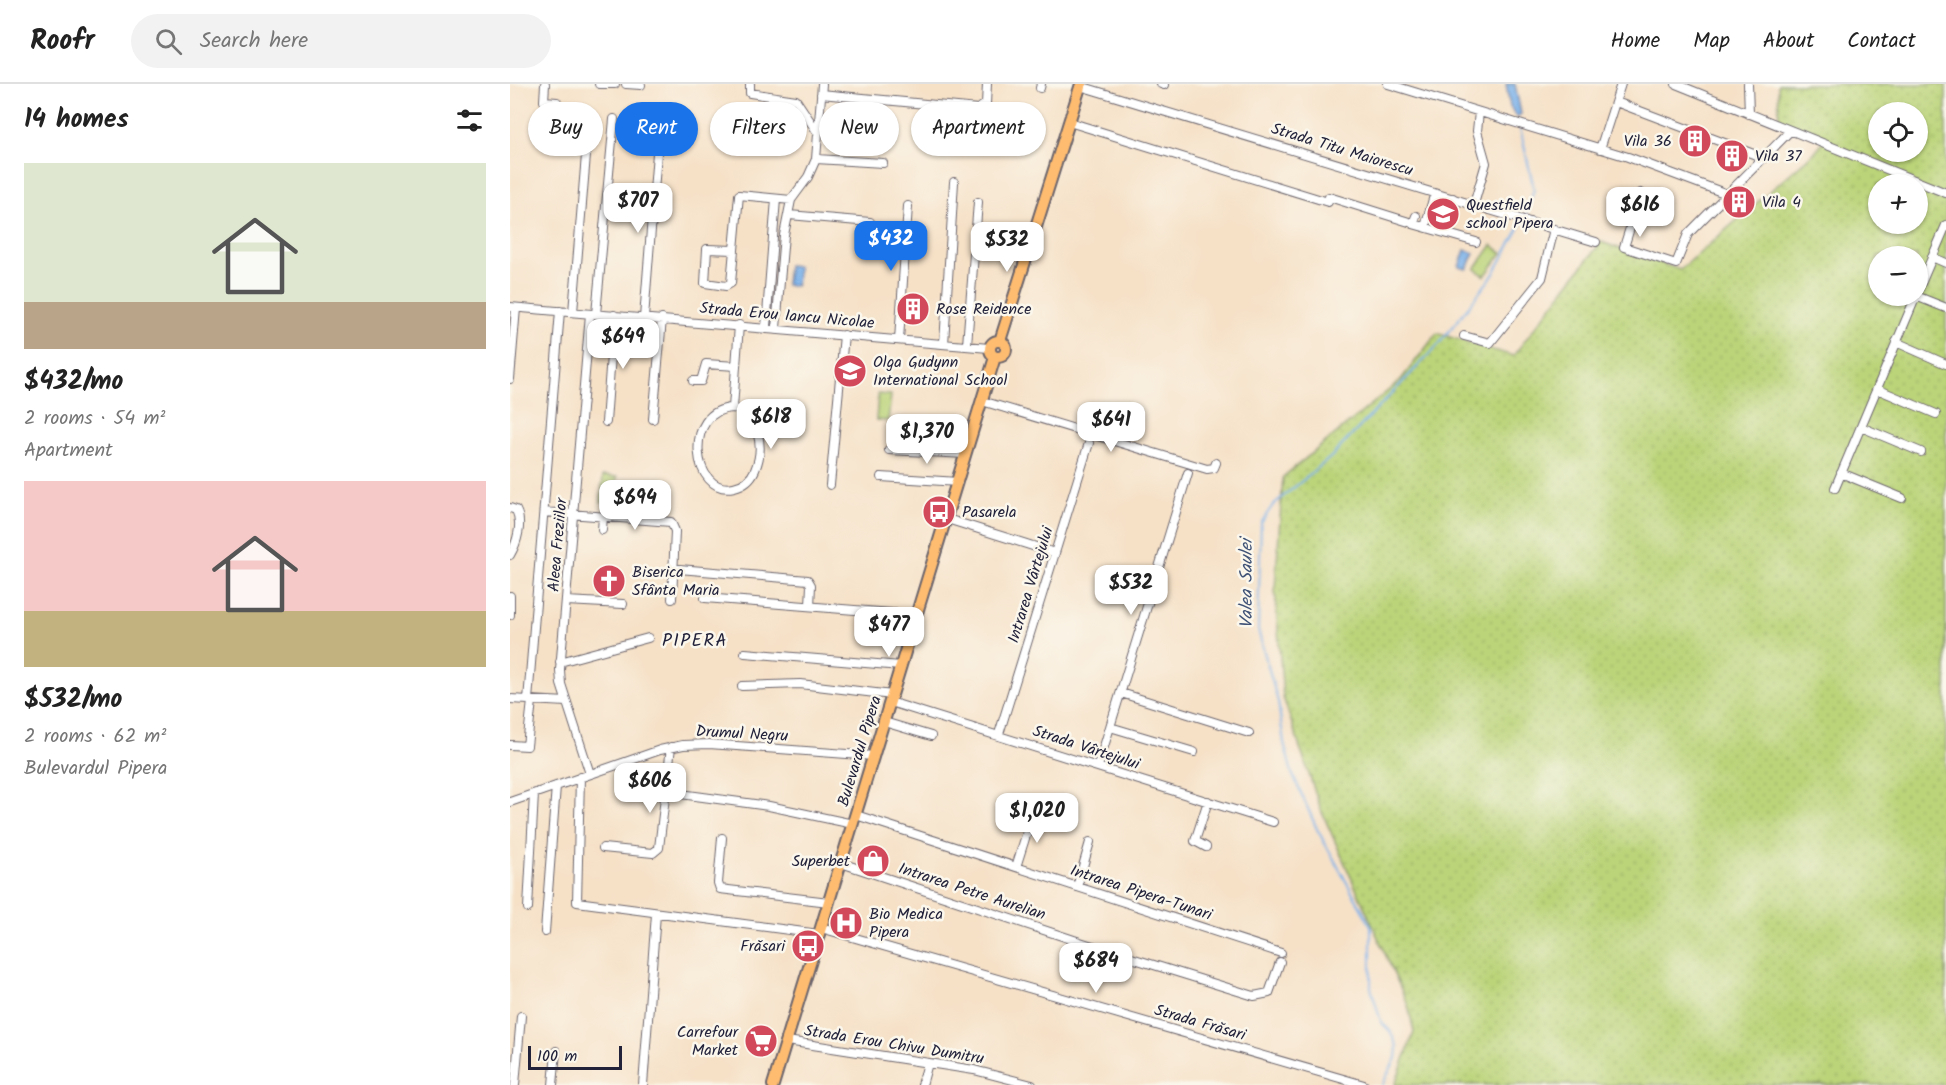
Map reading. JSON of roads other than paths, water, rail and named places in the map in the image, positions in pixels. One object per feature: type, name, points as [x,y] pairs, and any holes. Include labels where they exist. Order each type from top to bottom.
[{"type":"main road","points":[[1069,122],[1080,85]]},
{"type":"main road","name":"Bulevardul Pipera","points":[[773,1085],[958,482],[982,401],[992,352],[1000,357],[1006,352],[1005,344],[1000,341],[1069,122]]},
{"type":"street","points":[[545,84],[544,101],[557,102]]},
{"type":"street","points":[[598,84],[615,84]]},
{"type":"street","points":[[626,84],[641,85]]},
{"type":"street","points":[[750,84],[750,93],[796,100],[818,133]]},
{"type":"street","points":[[776,328],[784,235],[791,200],[808,177],[816,159],[822,84]]},
{"type":"street","points":[[821,94],[978,109],[986,104],[987,84]]},
{"type":"street","points":[[1388,84],[1600,149],[1727,194]]},
{"type":"street","points":[[1600,149],[1621,84]]},
{"type":"street","points":[[1676,84],[1946,193]]},
{"type":"street","points":[[1748,84],[1749,114]]},
{"type":"street","name":"Strada Titu Maiorescu","points":[[1080,85],[1596,242]]},
{"type":"street","points":[[1616,102],[1764,158]]},
{"type":"street","points":[[1474,204],[1486,163],[1477,131],[1479,112]]},
{"type":"street","name":"Aleea Freziilor","points":[[590,774],[560,678],[560,662],[614,119]]},
{"type":"street","points":[[1069,122],[1328,200],[1412,219],[1413,224],[1476,242]]},
{"type":"street","points":[[1641,193],[1624,247],[1676,264],[1688,234],[1790,130]]},
{"type":"street","points":[[573,312],[586,156]]},
{"type":"street","points":[[644,318],[657,156]]},
{"type":"street","points":[[816,159],[883,164]]},
{"type":"street","points":[[944,344],[954,182]]},
{"type":"street","points":[[734,250],[707,249],[705,283],[726,286],[731,283],[734,250],[739,195],[791,200]]},
{"type":"street","points":[[1425,227],[1433,200],[1451,204],[1453,198]]},
{"type":"street","points":[[766,327],[777,199]]},
{"type":"street","points":[[967,345],[978,202]]},
{"type":"street","points":[[899,340],[908,206]]},
{"type":"street","points":[[789,215],[870,222]]},
{"type":"street","points":[[1928,266],[1946,225]]},
{"type":"street","points":[[1464,336],[1490,343],[1542,278],[1554,229]]},
{"type":"street","points":[[1932,257],[1946,263]]},
{"type":"street","points":[[1928,300],[1946,308]]},
{"type":"street","points":[[1835,488],[1911,306]]},
{"type":"street","points":[[510,379],[513,308]]},
{"type":"street","name":"Strada Erou Iancu Nicolae","points":[[513,308],[967,345],[992,352]]},
{"type":"street","points":[[510,745],[527,746],[560,311]]},
{"type":"street","points":[[606,422],[614,315]]},
{"type":"street","points":[[653,419],[662,319]]},
{"type":"street","points":[[733,408],[739,325]]},
{"type":"street","points":[[830,486],[844,335]]},
{"type":"street","points":[[1896,342],[1946,364]]},
{"type":"street","points":[[693,381],[701,381],[706,364],[736,366]]},
{"type":"street","points":[[1877,389],[1936,414]]},
{"type":"street","points":[[982,401],[1207,469],[1214,468],[1216,463]]},
{"type":"street","points":[[733,408],[745,412],[754,422],[758,438],[757,460],[753,473],[743,484],[722,488],[711,482],[704,472],[699,457],[699,440],[710,415],[721,409],[733,408]]},
{"type":"street","points":[[1861,427],[1921,452]]},
{"type":"street","name":"Intrarea Vârtejului","points":[[999,734],[1089,443]]},
{"type":"street","points":[[889,450],[966,454]]},
{"type":"street","points":[[1098,766],[1188,473]]},
{"type":"street","points":[[1841,473],[1902,498]]},
{"type":"street","points":[[881,477],[958,482]]},
{"type":"street","points":[[510,508],[516,510],[519,520],[517,539],[510,555]]},
{"type":"street","points":[[544,512],[668,521],[673,524],[672,599]]},
{"type":"street","points":[[602,530],[603,516]]},
{"type":"street","points":[[946,519],[1055,553]]},
{"type":"street","points":[[679,569],[807,580],[811,585],[810,606]]},
{"type":"street","points":[[510,596],[510,615]]},
{"type":"street","points":[[705,598],[917,615]]},
{"type":"street","points":[[566,601],[623,604]]},
{"type":"street","points":[[560,662],[648,638]]},
{"type":"street","points":[[746,654],[901,666]]},
{"type":"street","name":"Strada Vârtejului","points":[[742,686],[800,684],[891,699],[1272,822]]},
{"type":"street","points":[[1121,693],[1249,733]]},
{"type":"street","points":[[510,699],[567,702]]},
{"type":"street","points":[[884,722],[931,736]]},
{"type":"street","points":[[1110,727],[1194,752]]},
{"type":"street","name":"Drumul Negru","points":[[510,802],[671,747],[719,744],[874,756]]},
{"type":"street","points":[[603,848],[650,853],[656,851],[671,747]]},
{"type":"street","name":"Strada Frăsari","points":[[580,777],[577,902],[656,914],[820,931],[1364,1085]]},
{"type":"street","points":[[545,932],[555,786]]},
{"type":"street","name":"Intrarea Pipera-Tunari","points":[[666,792],[854,819],[1077,886],[1280,957]]},
{"type":"street","points":[[528,908],[534,794]]},
{"type":"street","points":[[1206,847],[1195,841],[1208,801]]},
{"type":"street","points":[[1016,867],[1033,813]]},
{"type":"street","points":[[722,838],[718,883],[720,889],[829,902]]},
{"type":"street","points":[[1077,886],[1090,842]]},
{"type":"street","name":"Intrarea Petre Aurelian","points":[[841,862],[1083,943],[1254,996],[1269,993],[1280,957]]},
{"type":"street","points":[[643,1085],[656,914]]},
{"type":"street","points":[[515,1085],[521,1016]]},
{"type":"street","name":"Strada Erou Chivu Dumitru","points":[[787,1041],[928,1063],[1032,1085]]},
{"type":"street","points":[[553,1085],[556,1051]]},
{"type":"street","points":[[922,1085],[928,1063]]},
{"type":"street","points":[[993,1085],[995,1076]]},
{"type":"water","points":[[1506,84],[1515,84],[1521,114],[1517,117],[1510,107]]},
{"type":"water","points":[[1465,250],[1474,253],[1467,269],[1459,267]]},
{"type":"water","points":[[788,265],[798,266],[796,286],[786,285]]},
{"type":"waterway","name":"Valea Saulei","points":[[1520,128],[1534,189],[1525,218]]},
{"type":"waterway","name":"Valea Saulei","points":[[1382,1085],[1396,1058],[1397,1046],[1390,1031],[1381,1022],[1371,988],[1371,926],[1317,829],[1292,773],[1284,743],[1278,702],[1258,630],[1261,523],[1273,505],[1331,457],[1439,344],[1493,275],[1522,223]]},
{"type":"place","name":"Vila 36","points":[[1695,141]]},
{"type":"place","name":"Vila 37","points":[[1732,156]]},
{"type":"place","name":"Vila 4","points":[[1739,202]]},
{"type":"place","name":"Questfield school Pipera","points":[[1443,214]]},
{"type":"place","name":"Rose Reidence","points":[[913,309]]},
{"type":"place","name":"Olga Gudynn International School","points":[[850,371]]},
{"type":"place","name":"Pasarela","points":[[939,512]]},
{"type":"place","name":"Biserica Sfânta Maria","points":[[609,581]]},
{"type":"place","name":"Superbet","points":[[873,861]]},
{"type":"place","name":"Bio Medica Pipera","points":[[846,923]]},
{"type":"place","name":"Frăsari","points":[[808,946]]},
{"type":"place","name":"Carrefour Market","points":[[761,1041]]},
{"type":"district","name":"PIPERA","points":[[695,641]]}]
